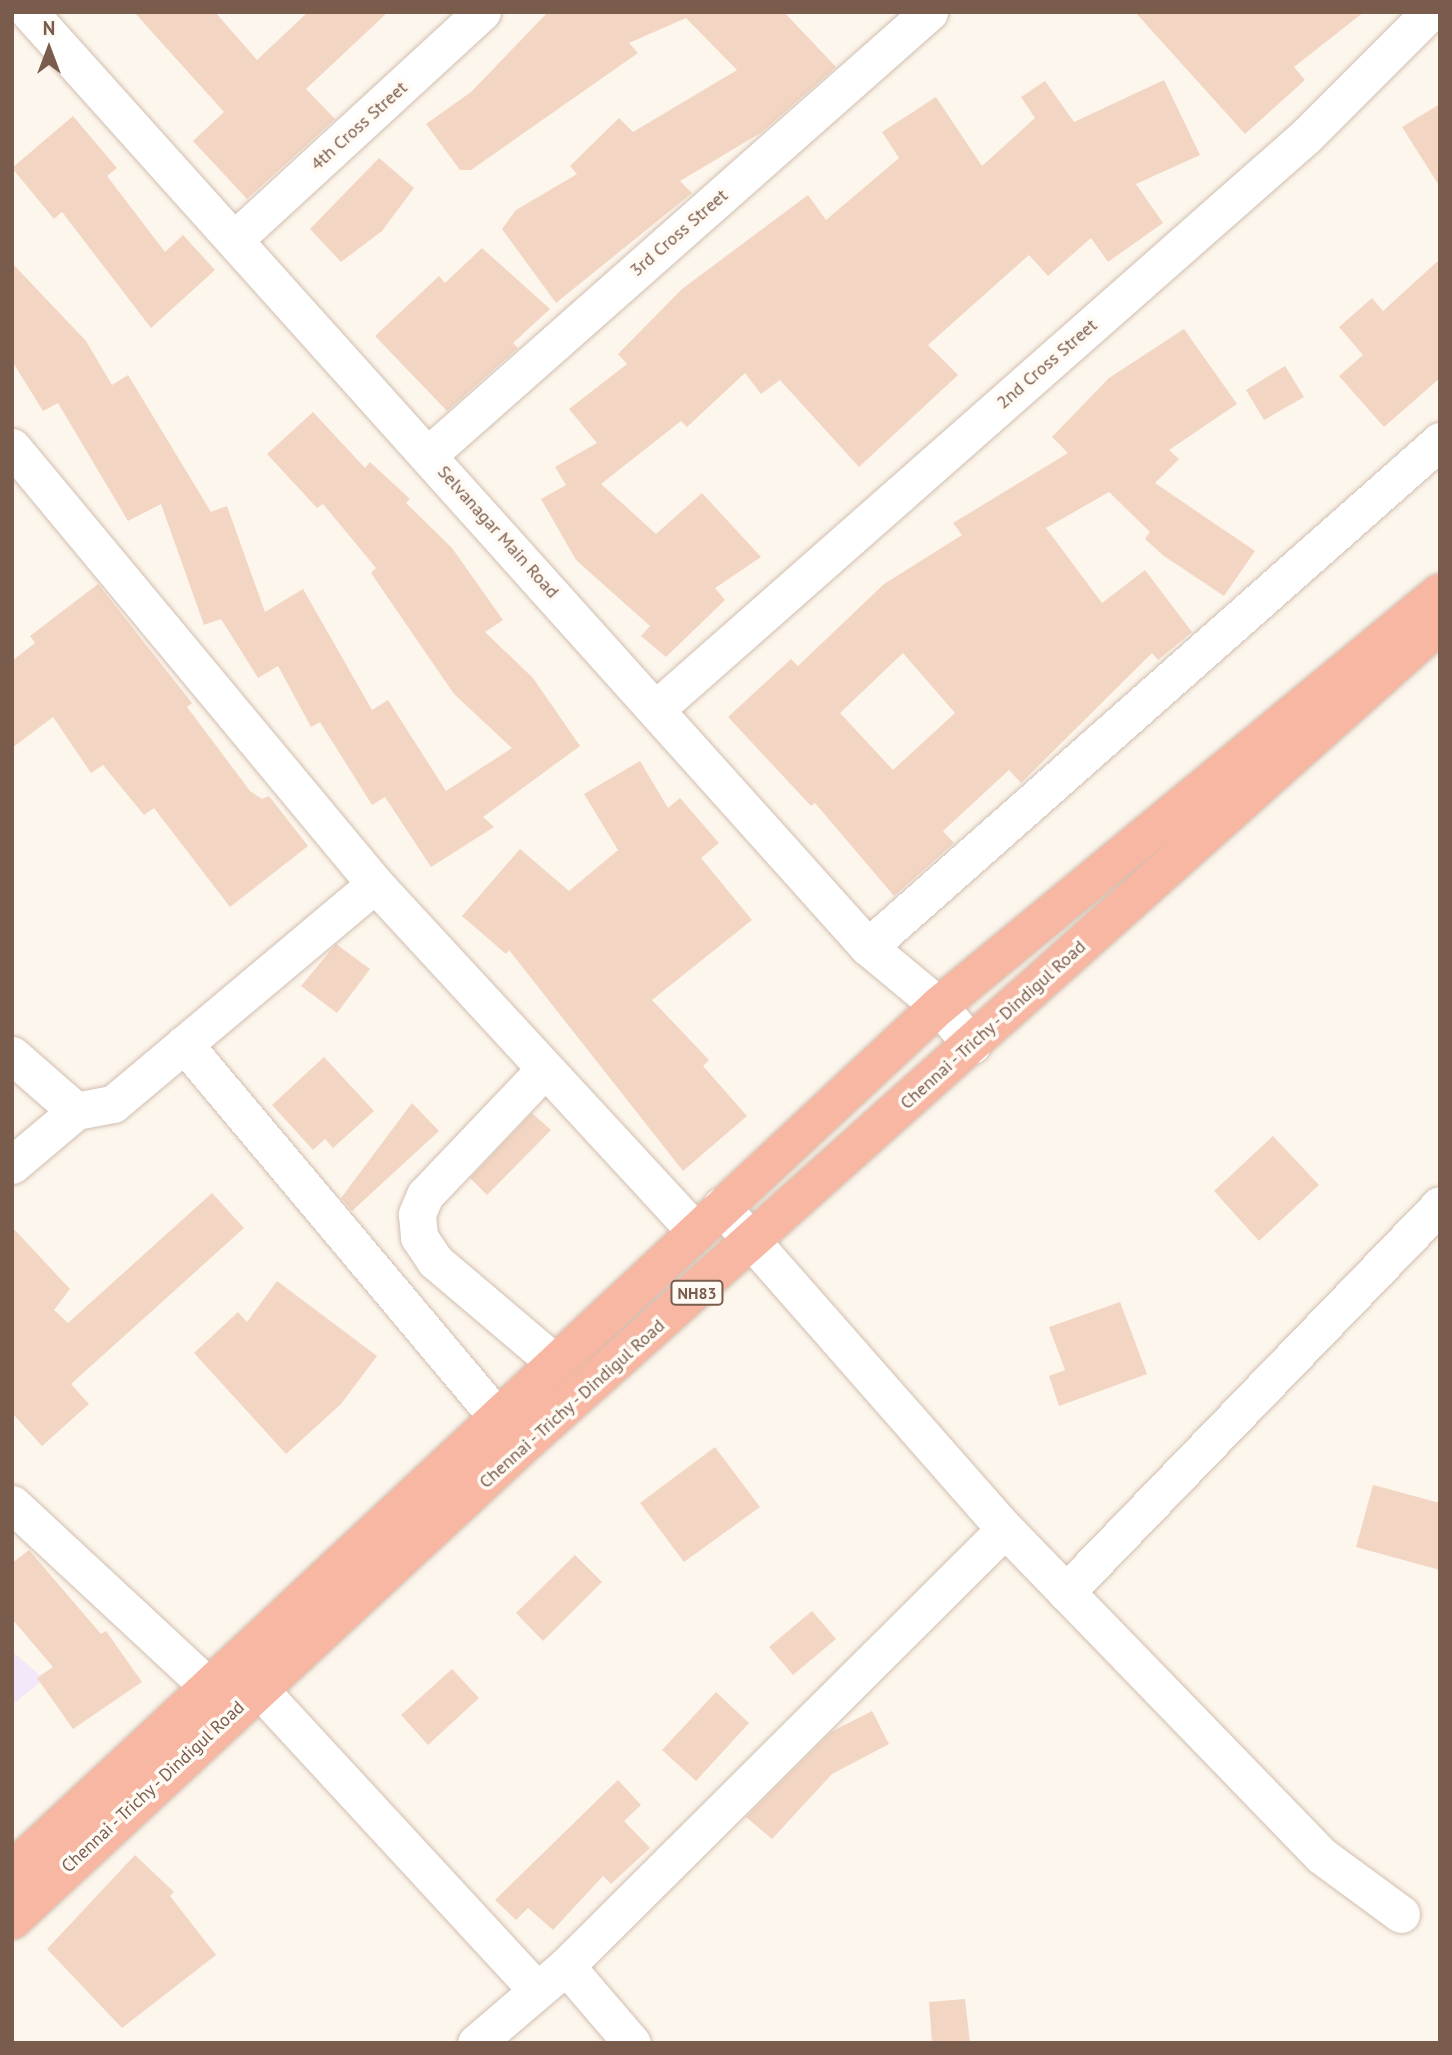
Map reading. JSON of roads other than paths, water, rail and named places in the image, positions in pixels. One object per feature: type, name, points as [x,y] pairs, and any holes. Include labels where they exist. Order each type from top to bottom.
[{"type":"highway","points":[[1379,660],[1440,593]]},
{"type":"highway","points":[[1379,660],[1440,624]]},
{"type":"highway","name":"Chennai - Trichy - Dindigul Road","points":[[12,1871],[495,1414],[939,1006],[1379,660]]},
{"type":"highway","name":"Chennai - Trichy - Dindigul Road","points":[[17,1905],[972,1045],[1379,660]]},
{"type":"street","name":"Selvanagar Main Road","points":[[29,12],[657,708],[868,947],[939,1006],[972,1045]]},
{"type":"street","name":"3rd Cross Street","points":[[428,455],[929,12]]},
{"type":"street","name":"2nd Cross Street","points":[[657,708],[1306,136],[1430,12]]},
{"type":"street","name":"4th Cross Street","points":[[236,239],[462,19]]},
{"type":"street","points":[[868,947],[1440,441]]},
{"type":"street","points":[[12,447],[375,884],[545,1069],[708,1218],[753,1240],[1005,1529],[1322,1856],[1401,1914]]},
{"type":"street","points":[[12,1165],[76,1111],[113,1104],[375,884]]},
{"type":"street","points":[[184,1044],[495,1414]]},
{"type":"street","points":[[12,1055],[76,1111]]},
{"type":"street","points":[[545,1069],[425,1195],[417,1214],[419,1237],[435,1261],[553,1361]]},
{"type":"street","points":[[1066,1592],[1440,1205]]},
{"type":"street","points":[[12,1504],[208,1686]]},
{"type":"street","points":[[476,2043],[566,1966],[1005,1529]]},
{"type":"street","points":[[259,1689],[536,1989]]},
{"type":"street","points":[[566,1966],[632,2043]]}]
